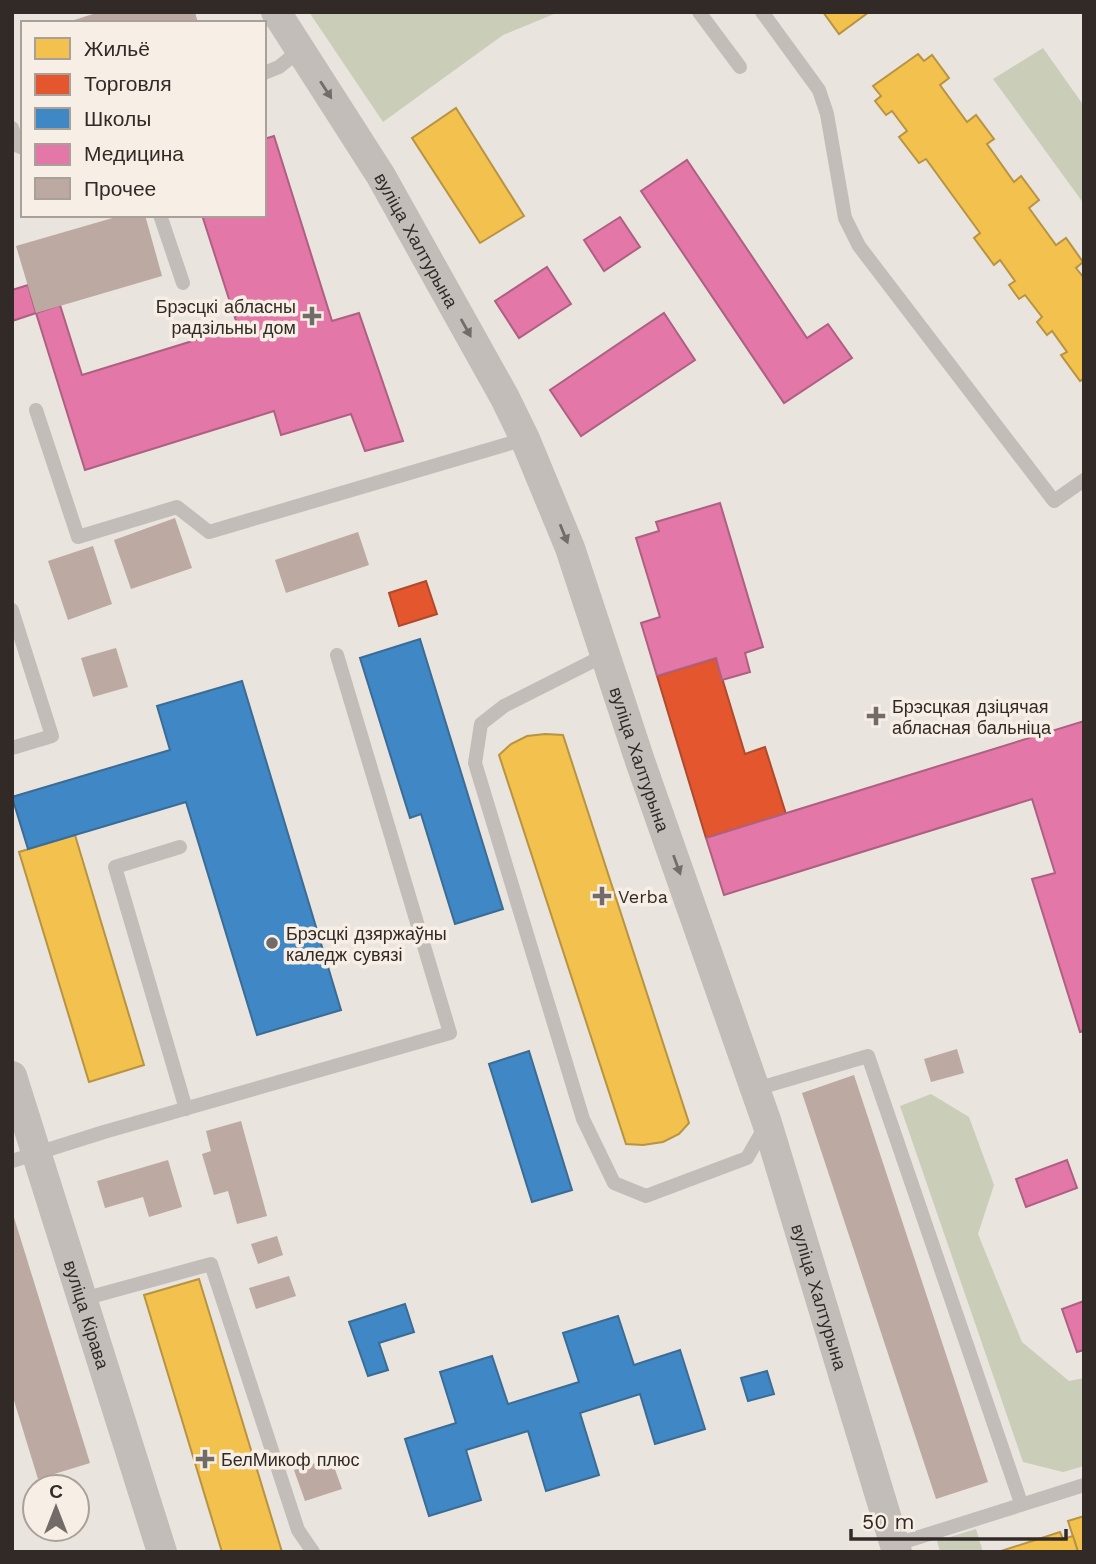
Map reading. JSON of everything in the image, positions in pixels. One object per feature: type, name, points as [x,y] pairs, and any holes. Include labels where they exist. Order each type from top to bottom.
[{"type":"street","name":"вуліца Халтурына","points":[[276,12],[381,176],[505,398],[570,548],[767,1124],[895,1548]]},
{"type":"street","name":"вуліца Кірава","points":[[12,1076],[24,1157],[83,1298],[162,1552]]},
{"type":"lane","points":[[699,12],[740,68]]},
{"type":"lane","points":[[762,12],[819,90],[827,114],[845,218],[859,246],[1054,501],[1084,480]]},
{"type":"lane","points":[[266,72],[300,50]]},
{"type":"lane","points":[[12,128],[18,146],[21,147]]},
{"type":"lane","points":[[161,217],[183,283]]},
{"type":"lane","points":[[36,410],[78,537],[177,508],[209,532],[525,439]]},
{"type":"lane","points":[[12,610],[52,736],[12,748]]},
{"type":"lane","points":[[24,1157],[450,1033],[337,655]]},
{"type":"lane","points":[[605,655],[504,706],[481,724],[475,763],[583,1119],[614,1183],[646,1196],[747,1158],[767,1124]]},
{"type":"lane","points":[[180,847],[115,867],[186,1109]]},
{"type":"lane","points":[[755,1089],[868,1056],[1021,1503]]},
{"type":"lane","points":[[83,1298],[211,1264],[298,1530],[313,1552]]},
{"type":"lane","points":[[895,1548],[1021,1503],[1084,1485]]},
{"type":"green space","points":[[309,12],[559,12],[503,35],[383,122]]},
{"type":"green space","points":[[1043,48],[1084,106],[1084,204],[993,79]]},
{"type":"green space","points":[[931,1094],[969,1117],[994,1185],[978,1234],[1022,1342],[1069,1381],[1084,1378],[1084,1466],[1063,1472],[1023,1462],[900,1106]]},
{"type":"green space","points":[[976,1529],[983,1552],[940,1552],[937,1541]]},
{"type":"building: Жильё","points":[[823,12],[869,12],[839,34]]},
{"type":"building: Жильё","points":[[918,54],[924,61],[932,55],[949,78],[940,85],[967,122],[976,115],[994,139],[987,144],[1014,182],[1021,176],[1039,200],[1029,208],[1056,245],[1066,238],[1083,262],[1076,268],[1084,278],[1084,379],[1080,381],[1061,355],[1067,352],[1052,331],[1047,335],[1037,322],[1042,317],[1025,295],[1019,299],[1009,285],[1015,281],[1000,260],[994,265],[974,238],[980,233],[926,159],[919,163],[899,137],[907,131],[892,111],[886,115],[875,101],[881,96],[873,86]]},
{"type":"building: Жильё","points":[[456,108],[524,216],[480,243],[412,138]]},
{"type":"building: Жильё","points":[[563,735],[689,1123],[679,1134],[663,1142],[626,1144],[499,755],[511,744],[527,736]]},
{"type":"building: Жильё","points":[[75,835],[144,1065],[89,1082],[19,852]]},
{"type":"building: Жильё","points":[[199,1279],[282,1552],[222,1552],[144,1295]]},
{"type":"building: Жильё","points":[[1084,1516],[1084,1552],[1078,1552],[1068,1521]]},
{"type":"building: Жильё","points":[[1060,1532],[1063,1539],[1073,1536],[1078,1552],[998,1552]]},
{"type":"building: Торговля","points":[[426,581],[437,614],[399,626],[389,593]]},
{"type":"building: Торговля","points":[[716,658],[745,754],[765,747],[786,814],[706,838],[657,676]]},
{"type":"building: Школы","points":[[420,639],[503,909],[455,924],[421,814],[410,818],[360,658]]},
{"type":"building: Школы","points":[[242,681],[341,1010],[257,1035],[186,802],[28,849],[12,797],[170,750],[157,706]]},
{"type":"building: Школы","points":[[529,1051],[572,1190],[532,1202],[489,1064]]},
{"type":"building: Школы","points":[[405,1304],[414,1332],[379,1343],[388,1370],[368,1376],[349,1322]]},
{"type":"building: Школы","points":[[618,1316],[634,1365],[680,1350],[705,1429],[655,1444],[640,1394],[580,1413],[599,1475],[546,1491],[528,1431],[466,1450],[481,1500],[429,1516],[405,1439],[456,1423],[440,1372],[492,1356],[508,1404],[579,1382],[563,1333]]},
{"type":"building: Школы","points":[[767,1371],[774,1394],[748,1401],[741,1378]]},
{"type":"building: Медицина","points":[[274,136],[332,321],[359,313],[403,441],[365,451],[351,414],[281,435],[274,411],[85,470],[36,313],[60,305],[82,375],[238,327],[203,217],[266,217],[266,138]]},
{"type":"building: Медицина","points":[[687,160],[807,338],[828,324],[852,358],[784,403],[641,191]]},
{"type":"building: Медицина","points":[[620,217],[640,247],[604,271],[584,240]]},
{"type":"building: Медицина","points":[[547,267],[571,304],[519,338],[495,301]]},
{"type":"building: Медицина","points":[[28,285],[36,313],[12,321],[12,290]]},
{"type":"building: Медицина","points":[[664,313],[695,360],[581,436],[550,390]]},
{"type":"building: Медицина","points":[[720,503],[763,647],[745,653],[750,672],[722,680],[716,658],[657,676],[641,623],[660,617],[636,538],[659,531],[656,522]]},
{"type":"building: Медицина","points":[[1084,721],[1084,1031],[1080,1032],[1032,879],[1055,873],[1032,799],[724,895],[706,838]]},
{"type":"building: Медицина","points":[[1067,1160],[1077,1188],[1026,1207],[1016,1179]]},
{"type":"building: Медицина","points":[[1084,1301],[1084,1350],[1077,1352],[1062,1309]]},
{"type":"building: Прочее","points":[[99,12],[195,12],[197,21],[71,21]]},
{"type":"building: Прочее","points":[[116,217],[146,217],[162,276],[36,313],[16,246]]},
{"type":"building: Прочее","points":[[175,518],[192,568],[131,589],[114,540]]},
{"type":"building: Прочее","points":[[358,532],[369,565],[286,593],[275,560]]},
{"type":"building: Прочее","points":[[93,546],[112,604],[68,620],[48,561]]},
{"type":"building: Прочее","points":[[116,648],[128,687],[93,697],[81,658]]},
{"type":"building: Прочее","points":[[957,1049],[964,1073],[931,1082],[924,1059]]},
{"type":"building: Прочее","points":[[854,1075],[988,1482],[936,1499],[802,1093]]},
{"type":"building: Прочее","points":[[241,1121],[267,1216],[237,1224],[228,1191],[214,1195],[202,1154],[211,1151],[206,1131]]},
{"type":"building: Прочее","points":[[168,1160],[182,1207],[149,1217],[143,1197],[105,1208],[97,1181]]},
{"type":"building: Прочее","points":[[12,1211],[90,1463],[58,1473],[36,1473],[12,1394]]},
{"type":"building: Прочее","points":[[277,1236],[283,1255],[258,1264],[251,1244]]},
{"type":"building: Прочее","points":[[289,1276],[296,1296],[256,1309],[249,1288]]},
{"type":"building: Прочее","points":[[331,1458],[342,1489],[305,1501],[294,1470]]},
{"type":"place","name":"Брэсцкі абласны радзільны дом","points":[[312,316]]},
{"type":"place","name":"Брэсцкая дзіцячая абласная бальніца","points":[[876,716]]},
{"type":"place","name":"Verba","points":[[602,896]]},
{"type":"place","name":"Брэсцкі дзяржаўны каледж сувязі","points":[[272,943]]},
{"type":"place","name":"БелМикоф плюс","points":[[205,1459]]}]
